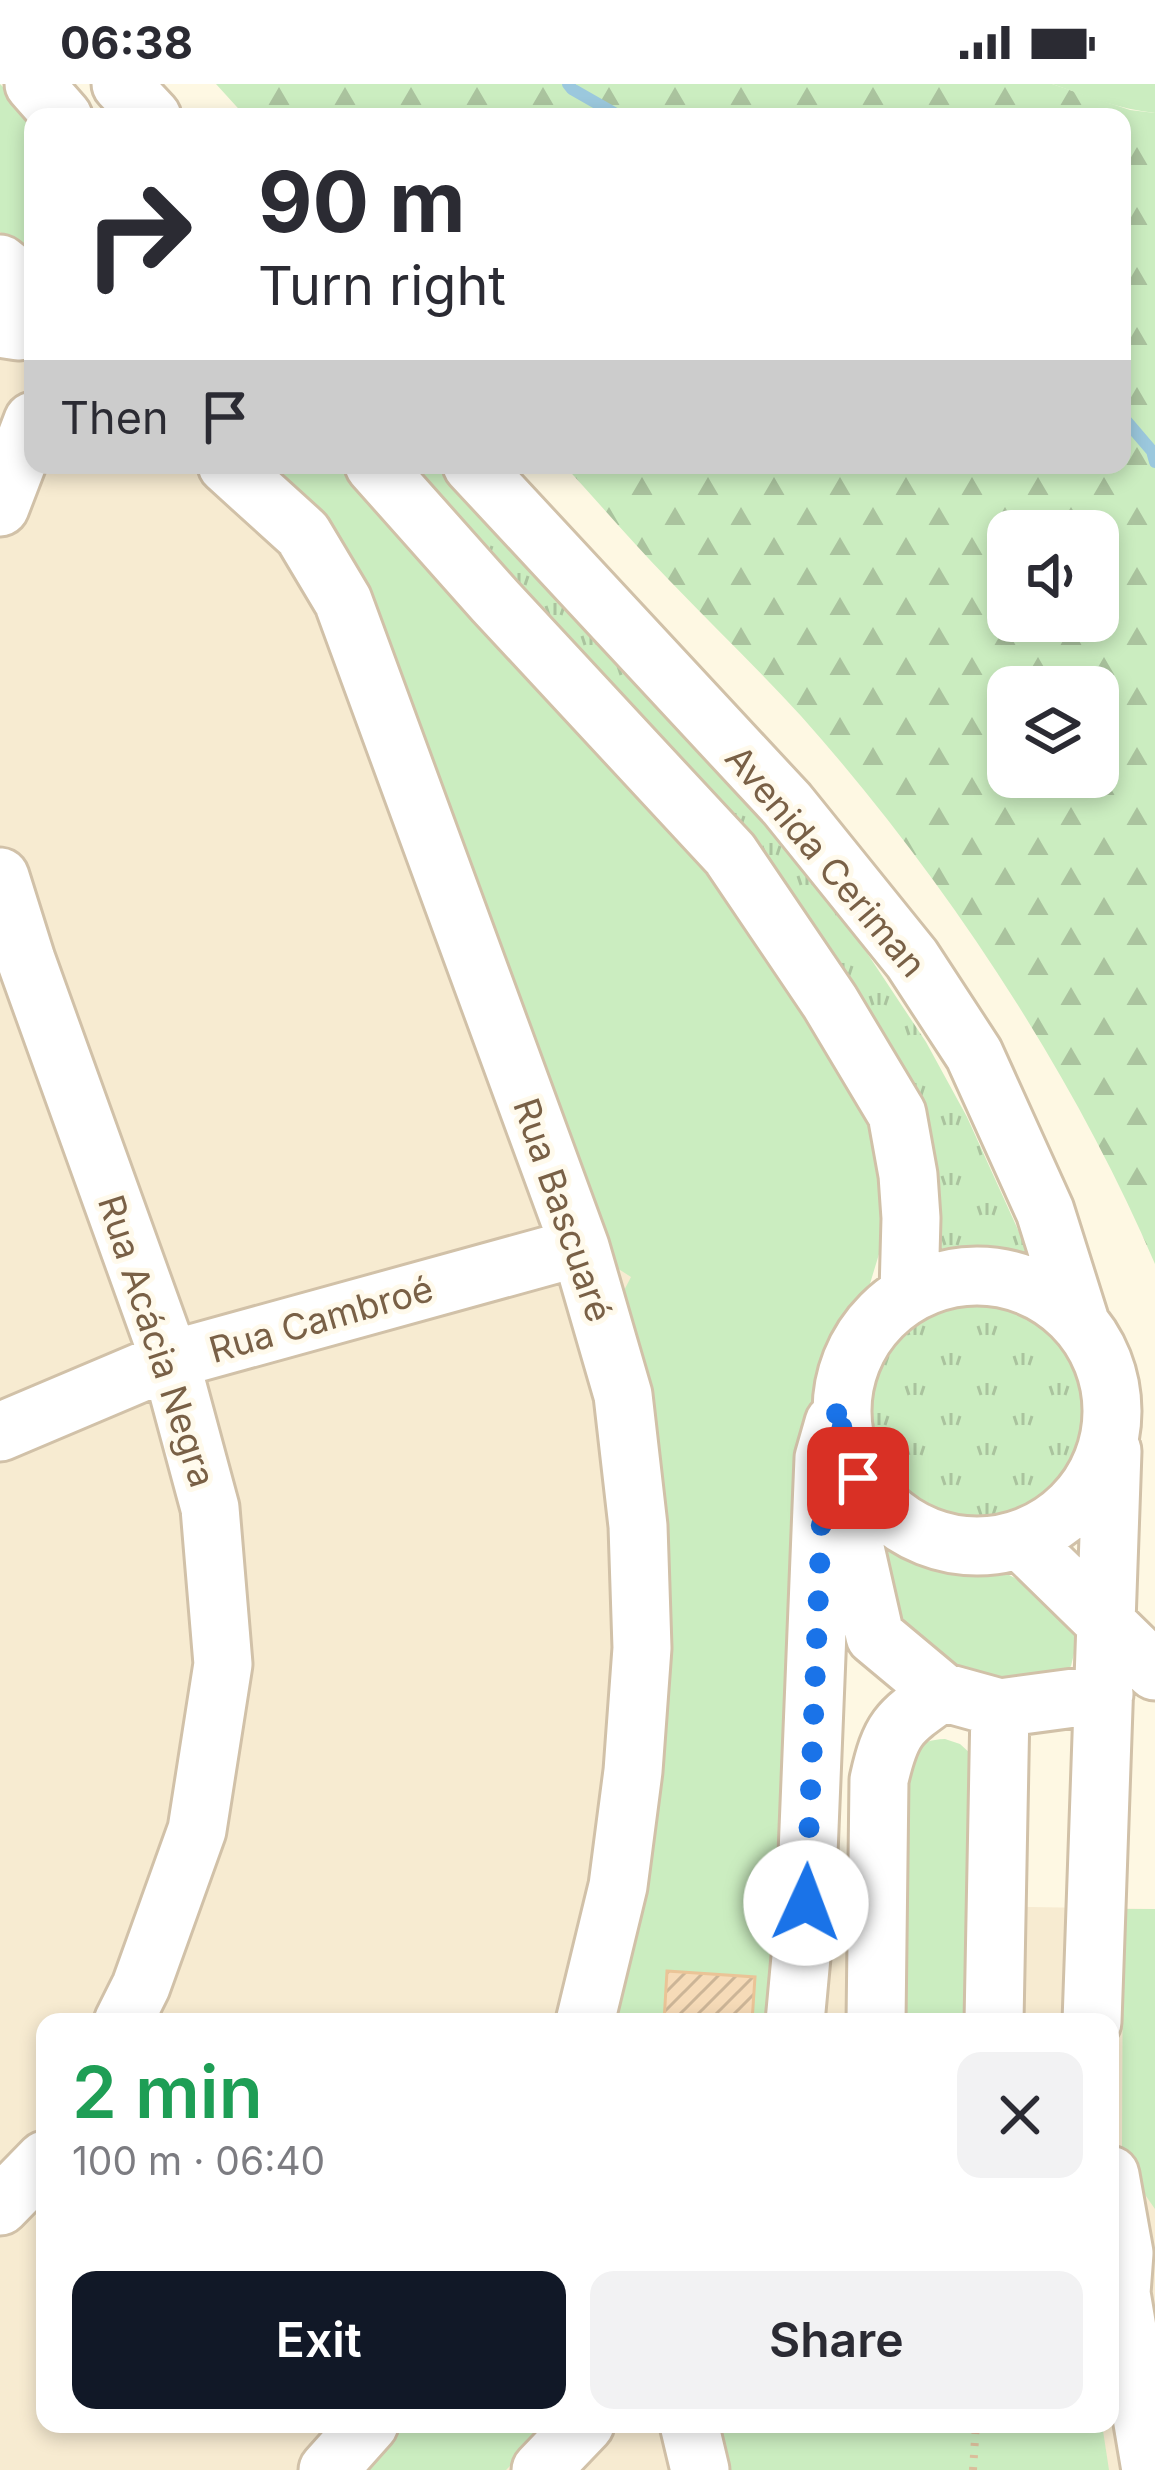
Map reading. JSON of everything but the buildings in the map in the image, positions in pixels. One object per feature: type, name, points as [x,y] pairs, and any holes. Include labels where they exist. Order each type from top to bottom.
[{"type":"street","points":[[34,84],[55,108]]},
{"type":"street","points":[[122,84],[144,108]]},
{"type":"street","points":[[0,264],[24,283]]},
{"type":"street","points":[[0,507],[24,444]]},
{"type":"street","name":"Rua Bascuaré","points":[[236,474],[303,534],[343,602],[580,1247],[623,1395],[638,1526],[642,1648],[618,1886],[586,2013]]},
{"type":"street","name":"Avenida Ceriman","points":[[382,474],[730,854],[830,1002],[897,1114],[911,1218],[909,1293]]},
{"type":"street","name":"Avenida Ceriman","points":[[480,474],[787,805],[912,959],[974,1054],[1045,1211],[1081,1322]]},
{"type":"street","name":"Rua Acácia Negra","points":[[0,878],[170,1360],[210,1508],[223,1664],[197,1830],[128,2013]]},
{"type":"street","name":"Rua Cambroé","points":[[0,1432],[170,1360],[580,1247]]},
{"type":"street","points":[[796,2013],[806,1903],[824,1458],[850,1359],[874,1321],[909,1293],[953,1277],[1000,1277],[1044,1292],[1081,1322],[1102,1355],[1113,1407],[1092,2013]]},
{"type":"street","points":[[840,1402],[843,1441],[858,1478],[888,1514],[928,1538],[974,1547],[1021,1540],[1067,1514],[1100,1472],[1113,1407]]},
{"type":"street","points":[[1113,1407],[1155,1474]]},
{"type":"street","points":[[858,1478],[850,1526],[875,1636],[942,1692],[1000,1708],[1104,1694]]},
{"type":"street","points":[[1021,1540],[1155,1671]]},
{"type":"street","points":[[876,2013],[879,1780],[888,1742],[905,1718],[942,1692]]},
{"type":"street","points":[[994,2013],[1000,1708]]},
{"type":"street","points":[[0,2206],[36,2169]]},
{"type":"street","points":[[1119,2225],[1151,2470]]},
{"type":"street","points":[[328,2470],[361,2433]]},
{"type":"street","points":[[541,2470],[576,2433]]},
{"type":"street","points":[[691,2433],[700,2470]]},
{"type":"path","points":[[973,2470],[975,2433]]},
{"type":"shaded area","points":[[0,129],[24,155],[24,474],[311,474],[632,1277],[787,1903],[1155,1909],[1155,2470],[0,2470]]},
{"type":"green space","points":[[0,84],[24,108],[24,247],[0,232]]},
{"type":"green space","points":[[216,84],[1052,84],[1124,108],[238,108]]},
{"type":"green space","points":[[1052,84],[1155,84],[1155,113]]},
{"type":"green space","points":[[1131,110],[1155,113],[1155,1264],[1084,1119],[999,976],[904,841],[801,716],[572,474],[1131,474]]},
{"type":"green space","points":[[278,474],[357,474],[721,873],[880,1139],[886,1219],[879,1254],[869,1287],[830,1349],[811,1412],[772,2013],[606,2013],[612,1991],[618,1302],[631,1277],[600,1257],[338,544]]},
{"type":"green space","points":[[410,474],[452,474],[765,813],[820,882],[926,1042],[967,1117],[1033,1263],[979,1254],[932,1259],[937,1196],[927,1134]]},
{"type":"green space","points":[[975,1301],[1016,1309],[1051,1333],[1075,1368],[1083,1409],[1075,1450],[1051,1485],[1016,1509],[975,1517],[934,1509],[899,1485],[875,1450],[867,1409],[875,1368],[899,1333],[934,1309]]},
{"type":"green space","points":[[867,1524],[926,1560],[980,1574],[1009,1575],[1060,1600],[1069,1610],[1078,1637],[1071,1666],[1061,1678],[1006,1691],[909,1646]]},
{"type":"green space","points":[[935,1740],[960,1744],[971,1754],[970,2013],[893,2013],[899,1775],[921,1745]]},
{"type":"green space","points":[[1123,1909],[1155,1909],[1155,2209],[1122,2152]]},
{"type":"green space","points":[[397,2433],[543,2433],[506,2470],[367,2470]]},
{"type":"green space","points":[[719,2433],[1103,2433],[1109,2470],[727,2470]]},
{"type":"waterway","points":[[568,84],[605,108]]},
{"type":"waterway","points":[[1131,426],[1152,451],[1155,462]]},
{"type":"route","points":[[806,1903],[824,1458],[840,1402],[843,1441],[858,1478]]}]
